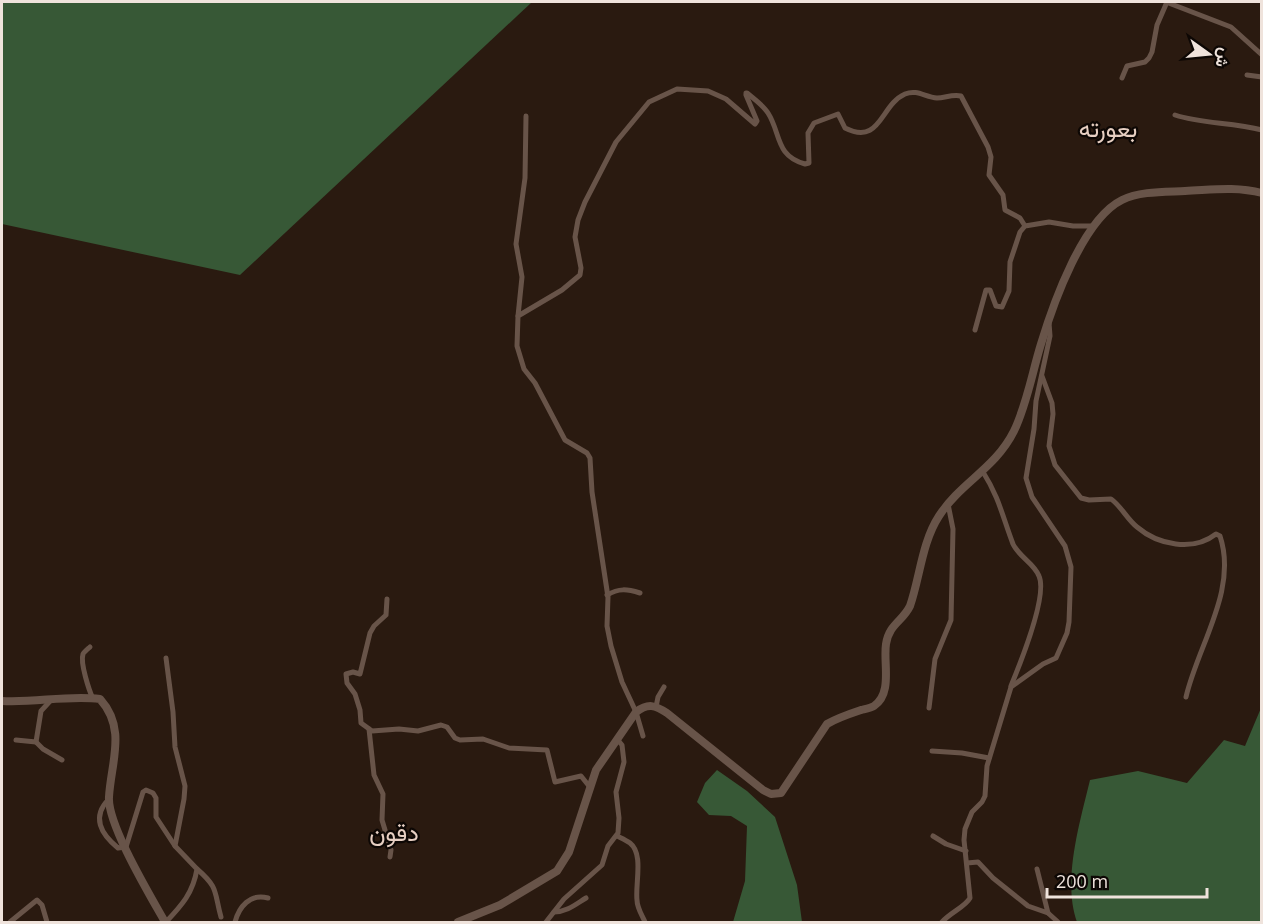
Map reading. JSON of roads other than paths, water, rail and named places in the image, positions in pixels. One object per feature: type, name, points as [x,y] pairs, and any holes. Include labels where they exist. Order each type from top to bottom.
[{"type":"main road","points":[[458,922],[500,905],[557,871],[569,852],[596,770],[616,738],[636,712],[645,706],[656,707],[667,713],[763,790],[771,794],[781,793],[826,724],[836,718],[874,706],[885,691],[888,636],[910,606],[929,534],[948,504],[998,456],[1015,428],[1050,318],[1077,256],[1094,226],[1116,203],[1134,196],[1231,188],[1262,192]]},
{"type":"main road","points":[[2,701],[76,696],[100,699],[109,709],[116,731],[116,750],[109,799],[112,813],[145,888],[166,922]]},
{"type":"street","points":[[1122,78],[1127,66],[1143,63],[1149,58],[1156,25],[1166,2],[1231,27],[1262,55]]},
{"type":"street","points":[[1247,75],[1262,77]]},
{"type":"street","points":[[518,316],[578,279],[581,268],[576,228],[596,177],[616,142],[645,106],[652,100],[677,89],[697,89],[718,94],[755,124],[747,93],[769,115],[781,147],[791,157],[805,164],[809,163],[808,133],[813,123],[838,114],[845,128],[856,132],[866,132],[878,125],[894,101],[904,95],[915,92],[934,98],[961,96],[988,147],[991,157],[989,175],[1003,195],[1005,210],[1020,218],[1025,226]]},
{"type":"street","points":[[1175,115],[1195,121],[1208,120],[1262,130]]},
{"type":"street","points":[[526,116],[525,178],[516,244],[522,284],[517,346],[524,369],[535,383],[565,440],[587,453],[590,458],[592,492],[607,595],[607,626],[622,682],[644,736]]},
{"type":"street","points":[[975,330],[986,290],[990,290],[996,306],[1005,305],[1009,291],[1010,262],[1020,232],[1025,226],[1045,222],[1094,226]]},
{"type":"street","points":[[1011,687],[1043,664],[1056,658],[1067,633],[1069,622],[1071,580],[1069,556],[1058,534],[1032,497],[1026,478],[1050,336],[1050,318]]},
{"type":"street","points":[[1042,376],[1052,404],[1050,452],[1055,465],[1081,498],[1089,501],[1111,500],[1138,528],[1152,537],[1175,544],[1196,544],[1216,534],[1220,536],[1224,565],[1223,588],[1211,626],[1191,674],[1186,698]]},
{"type":"street","points":[[942,922],[954,910],[967,903],[970,898],[964,829],[972,812],[985,796],[989,758],[1035,617],[1041,590],[1038,572],[1015,548],[1003,510],[983,472]]},
{"type":"street","points":[[929,708],[935,659],[951,620],[953,529],[948,504]]},
{"type":"street","points":[[607,595],[616,590],[627,589],[640,593]]},
{"type":"street","points":[[387,599],[386,615],[370,633],[360,674],[353,672],[346,674],[347,683],[355,694],[360,710],[361,723],[369,729],[380,732],[399,729],[418,731],[441,725],[447,728],[454,738],[460,740],[483,739],[509,748],[547,750],[555,782],[581,776],[590,786]]},
{"type":"street","points":[[90,647],[84,653],[83,660],[87,685],[93,699]]},
{"type":"street","points":[[166,658],[175,747],[185,786],[175,846]]},
{"type":"street","points":[[656,707],[658,697],[664,687]]},
{"type":"street","points":[[36,742],[41,711],[52,699]]},
{"type":"street","points":[[369,729],[374,775],[383,794],[382,820],[391,850],[390,857]]},
{"type":"street","points":[[546,922],[564,899],[602,865],[608,846],[616,836],[618,818],[616,792],[624,762],[622,745],[616,738]]},
{"type":"street","points":[[16,740],[36,742],[62,760]]},
{"type":"street","points":[[932,751],[989,758]]},
{"type":"street","points":[[109,799],[100,810],[103,835],[118,848],[126,847],[143,792],[146,790],[153,793],[156,798],[156,817],[175,846],[213,884],[218,896],[221,917]]},
{"type":"street","points":[[616,836],[631,843],[638,860],[638,910],[645,922]]},
{"type":"street","points":[[933,836],[946,844],[966,851]]},
{"type":"street","points":[[967,863],[978,862],[993,878],[1028,906],[1048,912],[1058,922]]},
{"type":"street","points":[[166,922],[187,900],[192,890],[196,869]]},
{"type":"street","points":[[1037,869],[1048,912]]},
{"type":"street","points":[[235,922],[241,907],[247,902],[261,896],[268,898]]},
{"type":"street","points":[[554,912],[570,909],[586,898]]},
{"type":"street","points":[[10,922],[37,900],[42,905],[47,922]]},
{"type":"district","name":"بعورته","points":[[1108,129]]},
{"type":"district","name":"دقون","points":[[394,833]]}]
